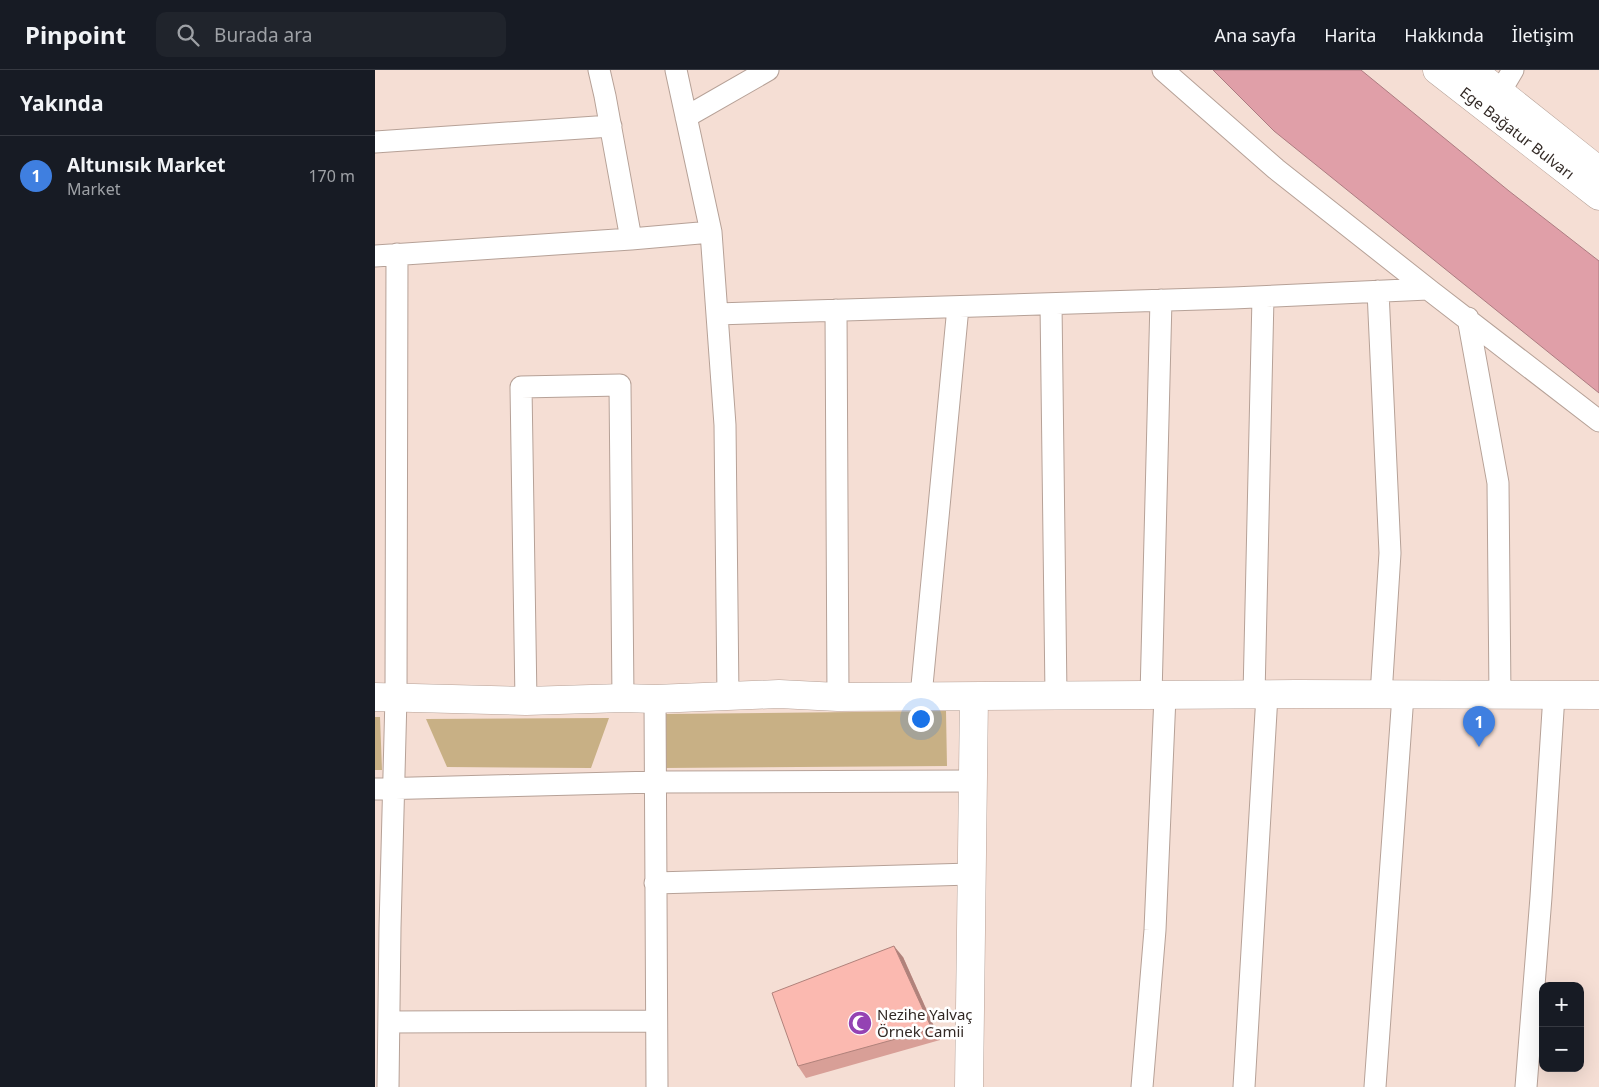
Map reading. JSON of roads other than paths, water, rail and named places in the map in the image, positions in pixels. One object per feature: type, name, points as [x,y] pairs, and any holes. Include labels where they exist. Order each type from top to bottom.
[{"type":"main road","name":"Ege Bağatur Bulvarı","points":[[1437,70],[1599,196]]},
{"type":"main road","name":"Ege Bağatur Bulvarı","points":[[1472,70],[1506,81],[1599,171]]},
{"type":"main road","points":[[385,697],[526,701],[728,697],[779,694],[838,697],[1599,695]]},
{"type":"main road","points":[[969,1087],[974,697]]},
{"type":"street","points":[[599,70],[631,239]]},
{"type":"street","points":[[676,70],[711,232],[725,425],[728,697]]},
{"type":"street","points":[[686,117],[769,70]]},
{"type":"street","points":[[1163,70],[1276,170],[1599,421]]},
{"type":"street","points":[[375,142],[611,126]]},
{"type":"street","points":[[375,256],[711,232]]},
{"type":"street","points":[[388,1087],[382,928],[385,697],[397,254]]},
{"type":"street","points":[[717,314],[1263,297],[1428,289]]},
{"type":"street","points":[[1375,1087],[1392,695],[1390,552],[1378,291]]},
{"type":"street","points":[[1244,1087],[1261,695],[1263,297]]},
{"type":"street","points":[[1142,1087],[1155,930],[1161,300]]},
{"type":"street","points":[[1051,304],[1056,695]]},
{"type":"street","points":[[921,696],[958,307]]},
{"type":"street","points":[[836,310],[838,697]]},
{"type":"street","points":[[1468,318],[1498,483],[1500,696]]},
{"type":"street","points":[[526,701],[521,387],[620,384],[623,698]]},
{"type":"street","points":[[1526,1087],[1541,897],[1553,695]]},
{"type":"street","points":[[655,699],[657,1087]]},
{"type":"street","points":[[384,789],[655,782],[973,781]]},
{"type":"street","points":[[655,883],[971,874]]},
{"type":"street","points":[[384,1015],[656,1021]]},
{"type":"place","name":"Altunısık Market","points":[[1479,747]]},
{"type":"place","name":"Nezihe Yalvaç Örnek Camii","points":[[860,1023]]}]
